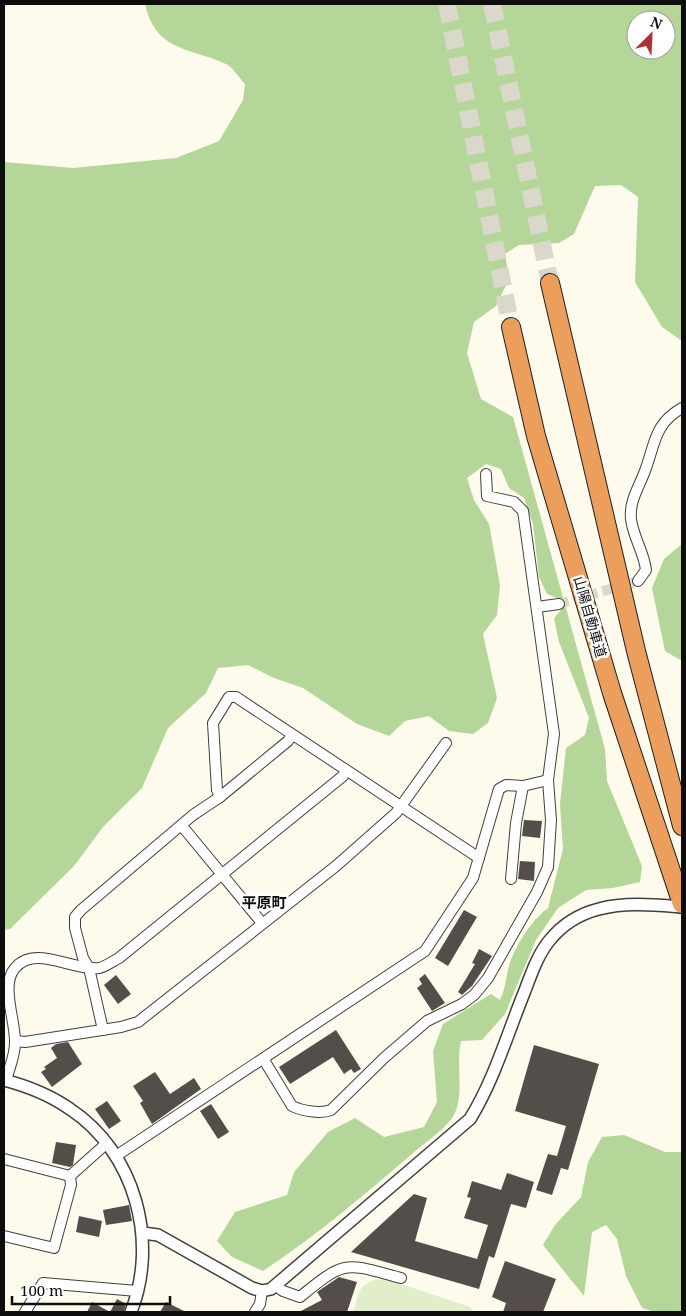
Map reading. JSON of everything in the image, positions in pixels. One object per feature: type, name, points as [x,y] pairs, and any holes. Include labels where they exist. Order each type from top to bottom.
[{"type":"highway","points":[[550,283],[608,539],[666,773],[682,826]]},
{"type":"highway","name":"山陽自動車道","points":[[510,326],[536,436],[612,693],[682,905]]},
{"type":"street","points":[[638,582],[646,570],[645,558],[631,521],[633,498],[646,468],[657,432],[667,420],[682,408]]},
{"type":"street","points":[[264,1060],[292,1106],[298,1109],[326,1112],[332,1110],[384,1058],[427,1021],[462,1004],[474,995],[488,978],[537,892],[548,867],[551,820],[548,780],[554,734],[523,511],[514,502],[487,496],[486,474]]},
{"type":"street","points":[[537,607],[559,604]]},
{"type":"street","points":[[220,796],[217,790],[213,723],[229,697],[236,697],[479,858]]},
{"type":"street","points":[[103,1030],[89,968],[83,958],[75,918],[81,910],[288,741],[292,735]]},
{"type":"street","points":[[16,1041],[25,1042],[103,1030],[138,1022],[336,866],[402,807],[446,743]]},
{"type":"street","points":[[130,1312],[143,1263],[143,1232],[134,1194],[116,1156],[92,1127],[72,1109],[28,1087],[5,1080],[16,1041],[8,986],[12,972],[20,962],[31,958],[42,958],[89,968],[101,968],[119,958],[222,875],[346,770]]},
{"type":"street","points":[[116,1156],[264,1060],[425,951],[473,878],[499,789],[506,785],[523,786],[548,780]]},
{"type":"street","points":[[511,880],[516,823],[523,786]]},
{"type":"street","points":[[182,826],[262,923]]},
{"type":"street","points":[[143,1232],[158,1235],[252,1288],[262,1291],[276,1286],[470,1119],[479,1104],[496,1064],[538,959],[548,942],[562,927],[580,916],[598,909],[624,905],[682,905]]},
{"type":"street","points":[[70,1176],[107,1144]]},
{"type":"street","points":[[4,1159],[70,1176]]},
{"type":"street","points":[[4,1236],[54,1248],[71,1185],[70,1176]]},
{"type":"street","points":[[276,1286],[283,1291],[300,1297],[326,1275],[339,1268],[356,1266],[401,1278]]},
{"type":"street","points":[[25,1312],[44,1283],[137,1291]]},
{"type":"street","points":[[255,1312],[260,1304],[262,1291]]},
{"type":"green space","points":[[145,4],[682,4],[682,341],[662,327],[635,282],[638,197],[621,185],[595,186],[574,234],[559,243],[519,245],[505,254],[509,279],[496,306],[474,322],[467,353],[481,399],[513,417],[605,749],[607,781],[642,866],[640,882],[613,888],[586,890],[558,908],[536,940],[505,1014],[482,1040],[461,1041],[459,1050],[458,1101],[456,1110],[448,1123],[339,1215],[263,1271],[232,1257],[217,1241],[235,1212],[287,1195],[294,1172],[328,1132],[355,1118],[384,1137],[424,1127],[437,1102],[433,1051],[443,1024],[491,994],[500,1000],[516,949],[533,923],[548,908],[563,849],[560,804],[566,748],[585,735],[589,718],[559,642],[554,618],[562,609],[560,599],[547,594],[539,577],[533,524],[524,498],[509,488],[501,469],[486,464],[467,478],[474,500],[489,524],[500,585],[497,615],[483,634],[497,698],[488,723],[473,734],[449,731],[429,716],[405,721],[389,736],[357,724],[303,688],[274,678],[248,665],[218,668],[206,693],[168,728],[142,788],[103,827],[74,866],[10,929],[4,930],[4,162],[73,168],[176,158],[219,141],[243,100],[245,84],[229,65],[176,46],[157,31],[150,20]]},
{"type":"green space","points":[[682,544],[682,661],[665,651],[652,588],[664,559]]},
{"type":"green space","points":[[624,1135],[665,1152],[682,1152],[682,1312],[655,1312],[642,1308],[626,1276],[617,1239],[606,1225],[592,1232],[584,1296],[543,1245],[555,1225],[581,1197],[588,1162],[602,1137]]},
{"type":"green space","points":[[383,1278],[470,1307],[473,1312],[353,1312],[359,1293],[364,1285]]},
{"type":"building","points":[[524,820],[542,821],[540,838],[522,836]]},
{"type":"building","points":[[520,861],[535,862],[534,881],[518,879]]},
{"type":"building","points":[[464,910],[477,917],[448,966],[435,958]]},
{"type":"building","points":[[479,949],[492,956],[472,986],[462,995],[458,992],[475,964],[472,963]]},
{"type":"building","points":[[425,974],[445,1003],[432,1011],[417,988],[422,984],[419,979]]},
{"type":"building","points":[[116,975],[131,994],[118,1004],[104,985]]},
{"type":"building","points":[[336,1030],[361,1069],[354,1073],[351,1069],[344,1074],[333,1057],[290,1084],[279,1067]]},
{"type":"building","points":[[68,1042],[82,1064],[52,1087],[41,1072],[46,1069],[44,1067],[57,1058],[51,1048],[56,1044]]},
{"type":"building","points":[[534,1045],[599,1064],[568,1170],[561,1168],[552,1195],[536,1190],[548,1154],[557,1156],[566,1126],[515,1111]]},
{"type":"building","points":[[155,1072],[170,1094],[194,1078],[201,1089],[152,1124],[140,1103],[143,1101],[133,1086]]},
{"type":"building","points":[[107,1101],[121,1121],[109,1129],[95,1109]]},
{"type":"building","points":[[211,1104],[229,1132],[218,1139],[200,1111]]},
{"type":"building","points":[[56,1142],[76,1145],[73,1165],[70,1167],[52,1163]]},
{"type":"building","points":[[507,1173],[534,1182],[526,1208],[511,1204],[494,1258],[489,1256],[479,1289],[351,1252],[414,1194],[427,1198],[415,1241],[477,1259],[488,1225],[464,1218],[471,1198],[467,1197],[472,1181],[501,1190]]},
{"type":"building","points":[[129,1205],[132,1221],[106,1225],[103,1210]]},
{"type":"building","points":[[79,1216],[102,1221],[99,1237],[76,1232]]},
{"type":"building","points":[[505,1261],[556,1279],[543,1312],[503,1312],[506,1303],[492,1297]]},
{"type":"building","points":[[339,1277],[357,1282],[347,1312],[299,1312],[322,1300],[317,1292]]},
{"type":"building","points":[[117,1299],[126,1304],[124,1312],[110,1312]]},
{"type":"building","points":[[92,1302],[110,1312],[87,1312]]},
{"type":"building","points":[[166,1302],[186,1312],[160,1312]]},
{"type":"tunnel","points":[[447,4],[511,327]]},
{"type":"tunnel","points":[[492,4],[550,283]]},
{"type":"tunnel","points":[[559,604],[638,581]]},
{"type":"district","name":"平原町","points":[[264,903]]}]
